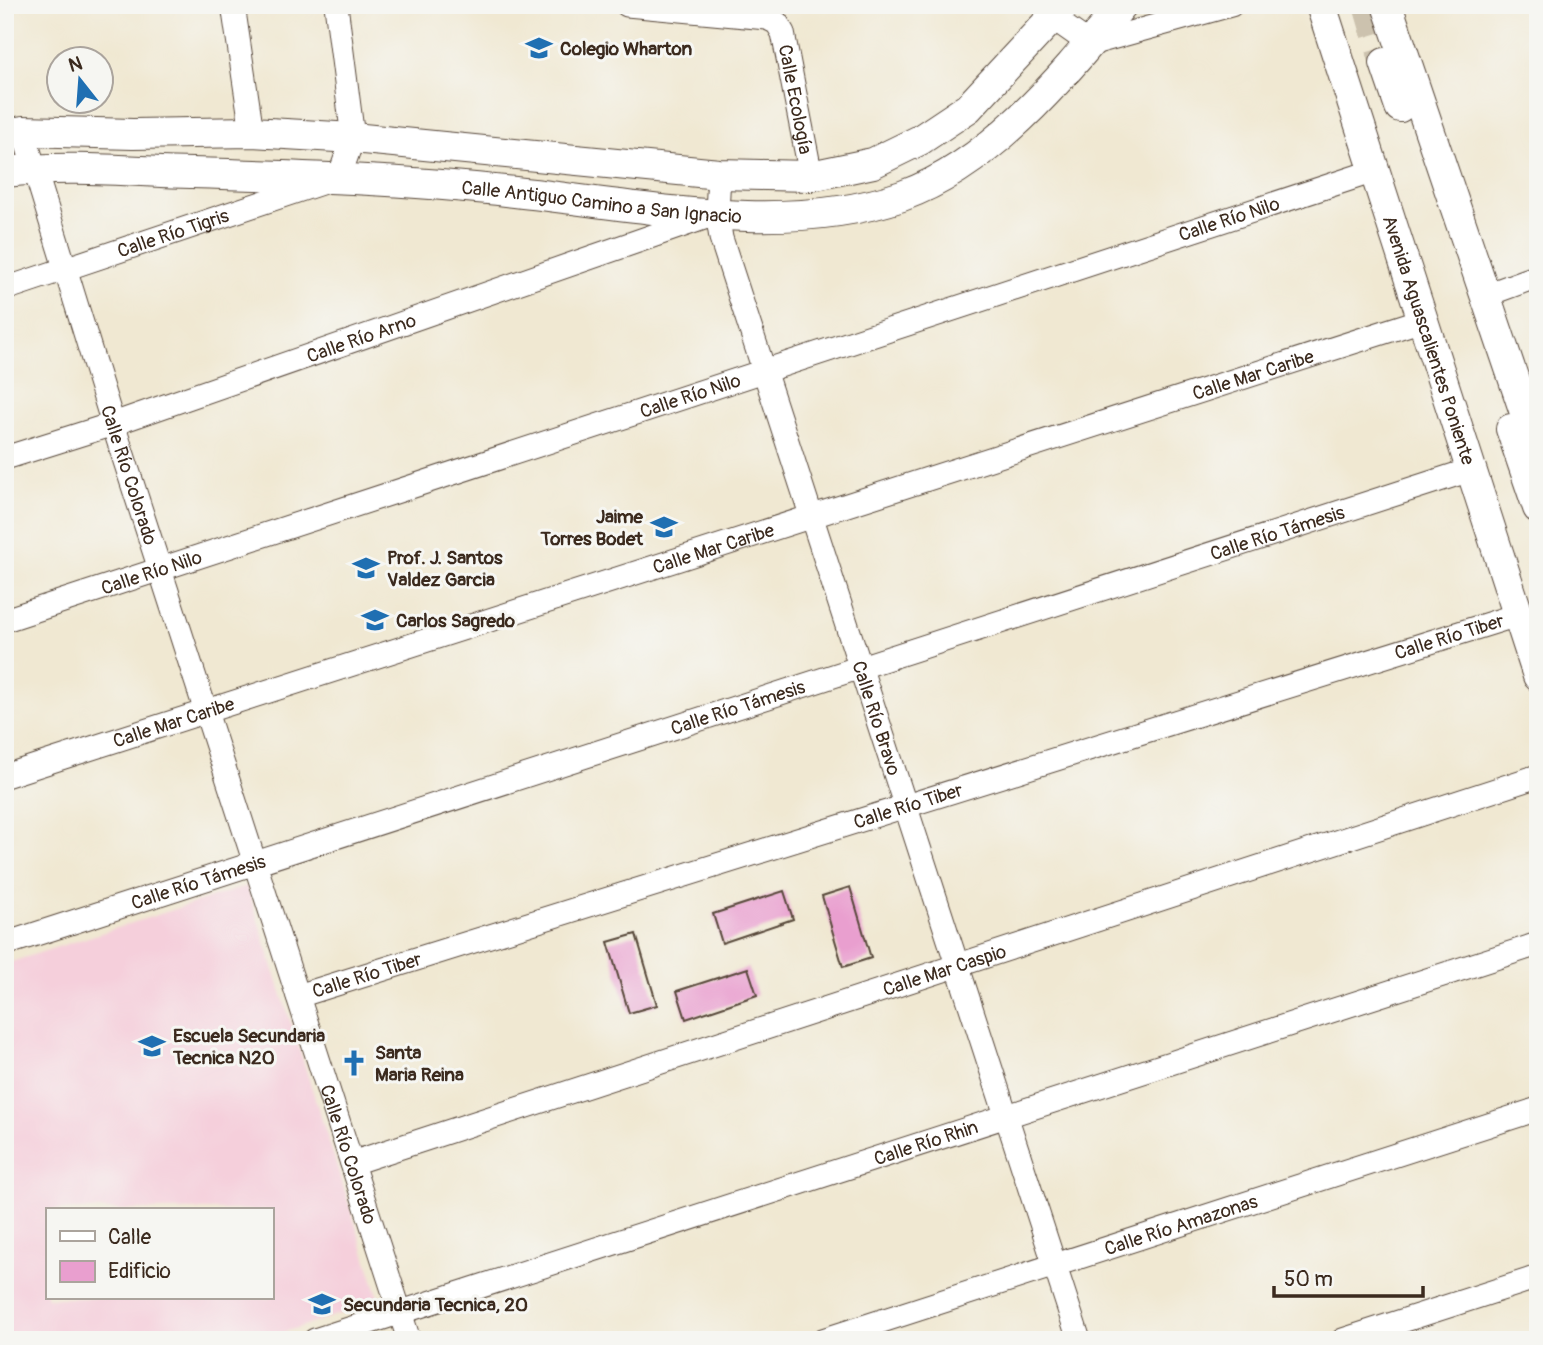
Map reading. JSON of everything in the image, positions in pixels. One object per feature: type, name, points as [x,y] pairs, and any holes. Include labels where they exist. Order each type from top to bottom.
[{"type":"main road","name":"Calle Antiguo Camino a San Ignacio","points":[[20,170],[339,177],[501,190],[717,213],[820,215],[903,196],[943,176],[1031,111],[1122,5]]},
{"type":"main road","name":"Avenida Aguascalientes Poniente","points":[[1321,5],[1470,470],[1527,622]]},
{"type":"main road","name":"Avenida Aguascalientes Poniente","points":[[1340,5],[1527,622],[1538,676]]},
{"type":"main road","points":[[1387,5],[1538,451]]},
{"type":"main road","name":"Calle Antiguo Camino a San Ignacio","points":[[14,133],[133,135],[252,132],[353,138],[719,174],[811,176],[873,163],[920,140],[968,108],[1058,12]]},
{"type":"main road","points":[[1385,63],[1538,508]]},
{"type":"street","points":[[233,5],[252,132]]},
{"type":"street","points":[[336,5],[353,138],[339,177]]},
{"type":"street","points":[[627,5],[652,6]]},
{"type":"street","points":[[1058,12],[1090,44],[1231,5]]},
{"type":"street","name":"Calle Ecología","points":[[652,6],[767,18],[777,23],[783,33],[811,176]]},
{"type":"street","name":"Calle Río Colorado","points":[[14,133],[20,170],[65,270],[409,1340]]},
{"type":"street","name":"Calle Río Nilo","points":[[5,620],[1374,171]]},
{"type":"street","name":"Calle Río Bravo","points":[[719,174],[717,213],[721,238],[1079,1340]]},
{"type":"street","name":"Calle Río Tigris","points":[[5,289],[339,177]]},
{"type":"street","name":"Calle Río Arno","points":[[5,457],[113,424],[717,213]]},
{"type":"street","points":[[1486,295],[1538,276]]},
{"type":"street","name":"Calle Mar Caribe","points":[[5,776],[1422,320]]},
{"type":"street","name":"Calle Río Támesis","points":[[5,944],[1470,470]]},
{"type":"street","name":"Calle Río Tiber","points":[[298,996],[906,806],[1527,622]]},
{"type":"street","name":"Calle Mar Caspio","points":[[352,1163],[1538,776]]},
{"type":"street","name":"Calle Río Rhin","points":[[315,1340],[1538,944]]},
{"type":"street","name":"Calle Río Amazonas","points":[[822,1340],[1538,1109]]},
{"type":"street","points":[[1343,1340],[1538,1277]]},
{"type":"shaded area","name":"Escuela Secundaria Tecnica N20","points":[[247,886],[380,1301],[260,1340],[5,1340],[5,964]]},
{"type":"building","points":[[850,887],[871,958],[843,967],[822,896]]},
{"type":"building","points":[[784,891],[793,919],[722,943],[713,914]]},
{"type":"building","points":[[636,934],[657,1005],[629,1013],[608,942]]},
{"type":"building","points":[[748,968],[757,995],[686,1019],[677,991]]},
{"type":"tunnel","points":[[1368,5],[1385,63]]},
{"type":"place","name":"Colegio Wharton","points":[[539,48]]},
{"type":"place","name":"Jaime Torres Bodet","points":[[664,527]]},
{"type":"place","name":"Prof. J. Santos Valdez Garcia","points":[[366,568]]},
{"type":"place","name":"Carlos Sagredo","points":[[375,620]]},
{"type":"place","name":"Escuela Secundaria Tecnica N20","points":[[152,1046]]},
{"type":"place","name":"Santa Maria Reina","points":[[354,1063]]},
{"type":"place","name":"Secundaria Tecnica, 20","points":[[322,1304]]}]
